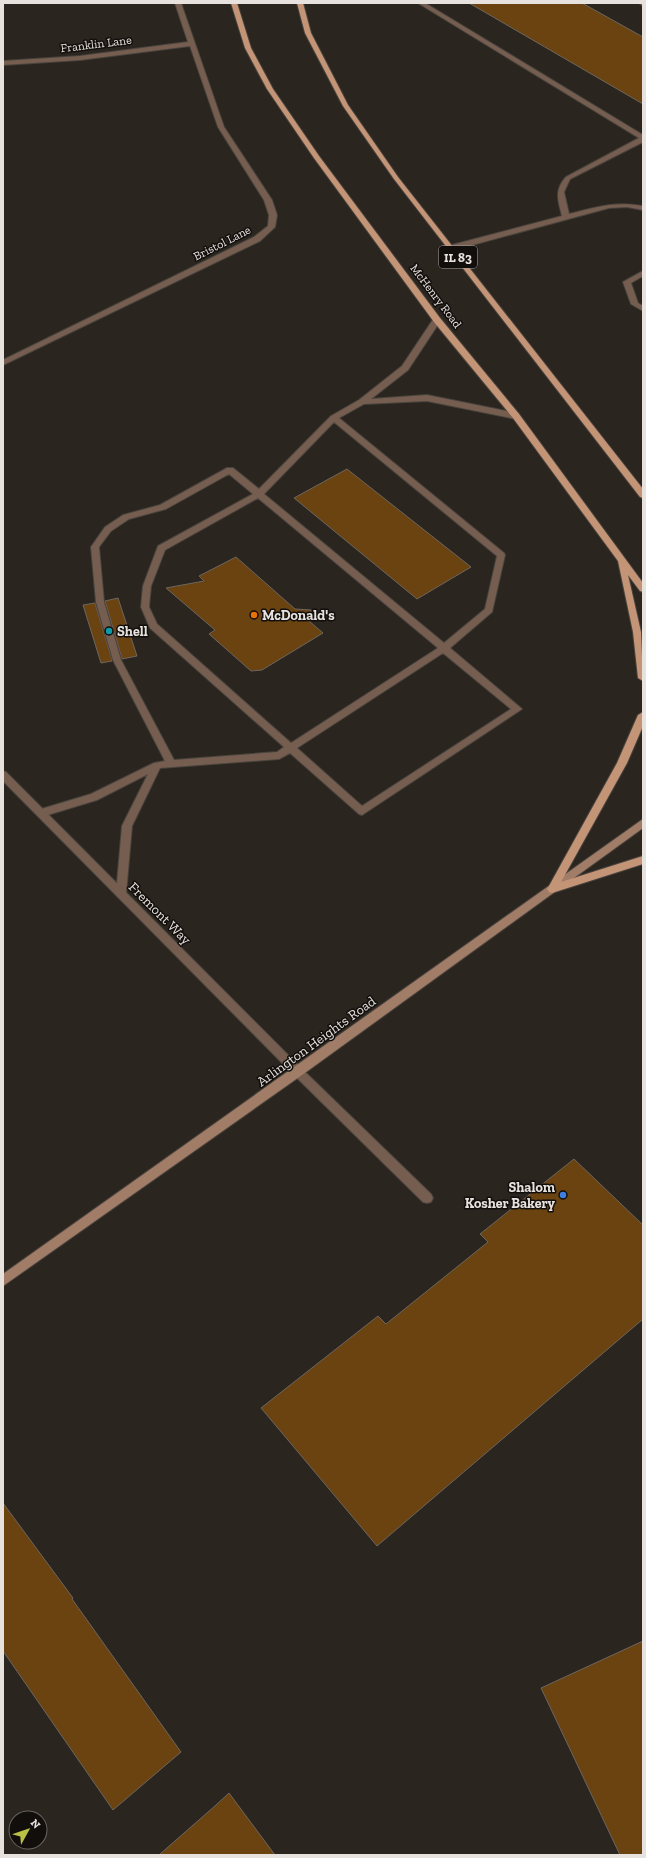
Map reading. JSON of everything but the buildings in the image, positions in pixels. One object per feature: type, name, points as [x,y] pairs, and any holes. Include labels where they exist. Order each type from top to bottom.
[{"type":"main road","name":"McHenry Road","points":[[234,3],[248,48],[270,89],[316,157],[437,320],[516,416],[643,589]]},
{"type":"main road","name":"IL 83","points":[[300,3],[308,33],[345,105],[396,178],[643,495]]},
{"type":"main road","points":[[620,556],[637,632],[643,678]]},
{"type":"main road","points":[[552,889],[622,763],[643,715]]},
{"type":"main road","name":"Arlington Heights Road","points":[[3,1280],[298,1072],[643,823]]},
{"type":"main road","points":[[552,889],[643,860]]},
{"type":"street","name":"Bristol Lane","points":[[3,363],[257,239],[271,227],[273,215],[268,200],[221,127],[178,3]]},
{"type":"street","points":[[421,3],[643,139]]},
{"type":"street","name":"Franklin Lane","points":[[3,63],[80,58],[191,44]]},
{"type":"street","points":[[566,217],[560,195],[560,188],[564,182],[568,178],[643,139]]},
{"type":"street","points":[[451,248],[609,206],[627,205],[643,208]]},
{"type":"street","points":[[643,273],[627,282],[635,304],[643,309]]},
{"type":"street","points":[[171,764],[117,660],[100,602],[95,547],[108,529],[126,517],[164,507],[230,470],[259,494],[444,648],[517,710],[362,810],[153,626],[145,607],[147,586],[161,548],[259,494],[334,418],[362,402],[405,368],[437,320]]},
{"type":"street","points":[[362,402],[427,398],[516,416]]},
{"type":"street","points":[[41,813],[94,797],[157,765],[279,754],[444,648],[489,610],[501,555],[334,418]]},
{"type":"street","points":[[121,894],[127,826],[157,765]]},
{"type":"street","name":"Fremont Way","points":[[3,774],[298,1072],[427,1198]]},
{"type":"place","name":"McDonald's","points":[[254,615]]},
{"type":"place","name":"Shell","points":[[109,631]]},
{"type":"place","name":"Shalom Kosher Bakery","points":[[563,1195]]}]
